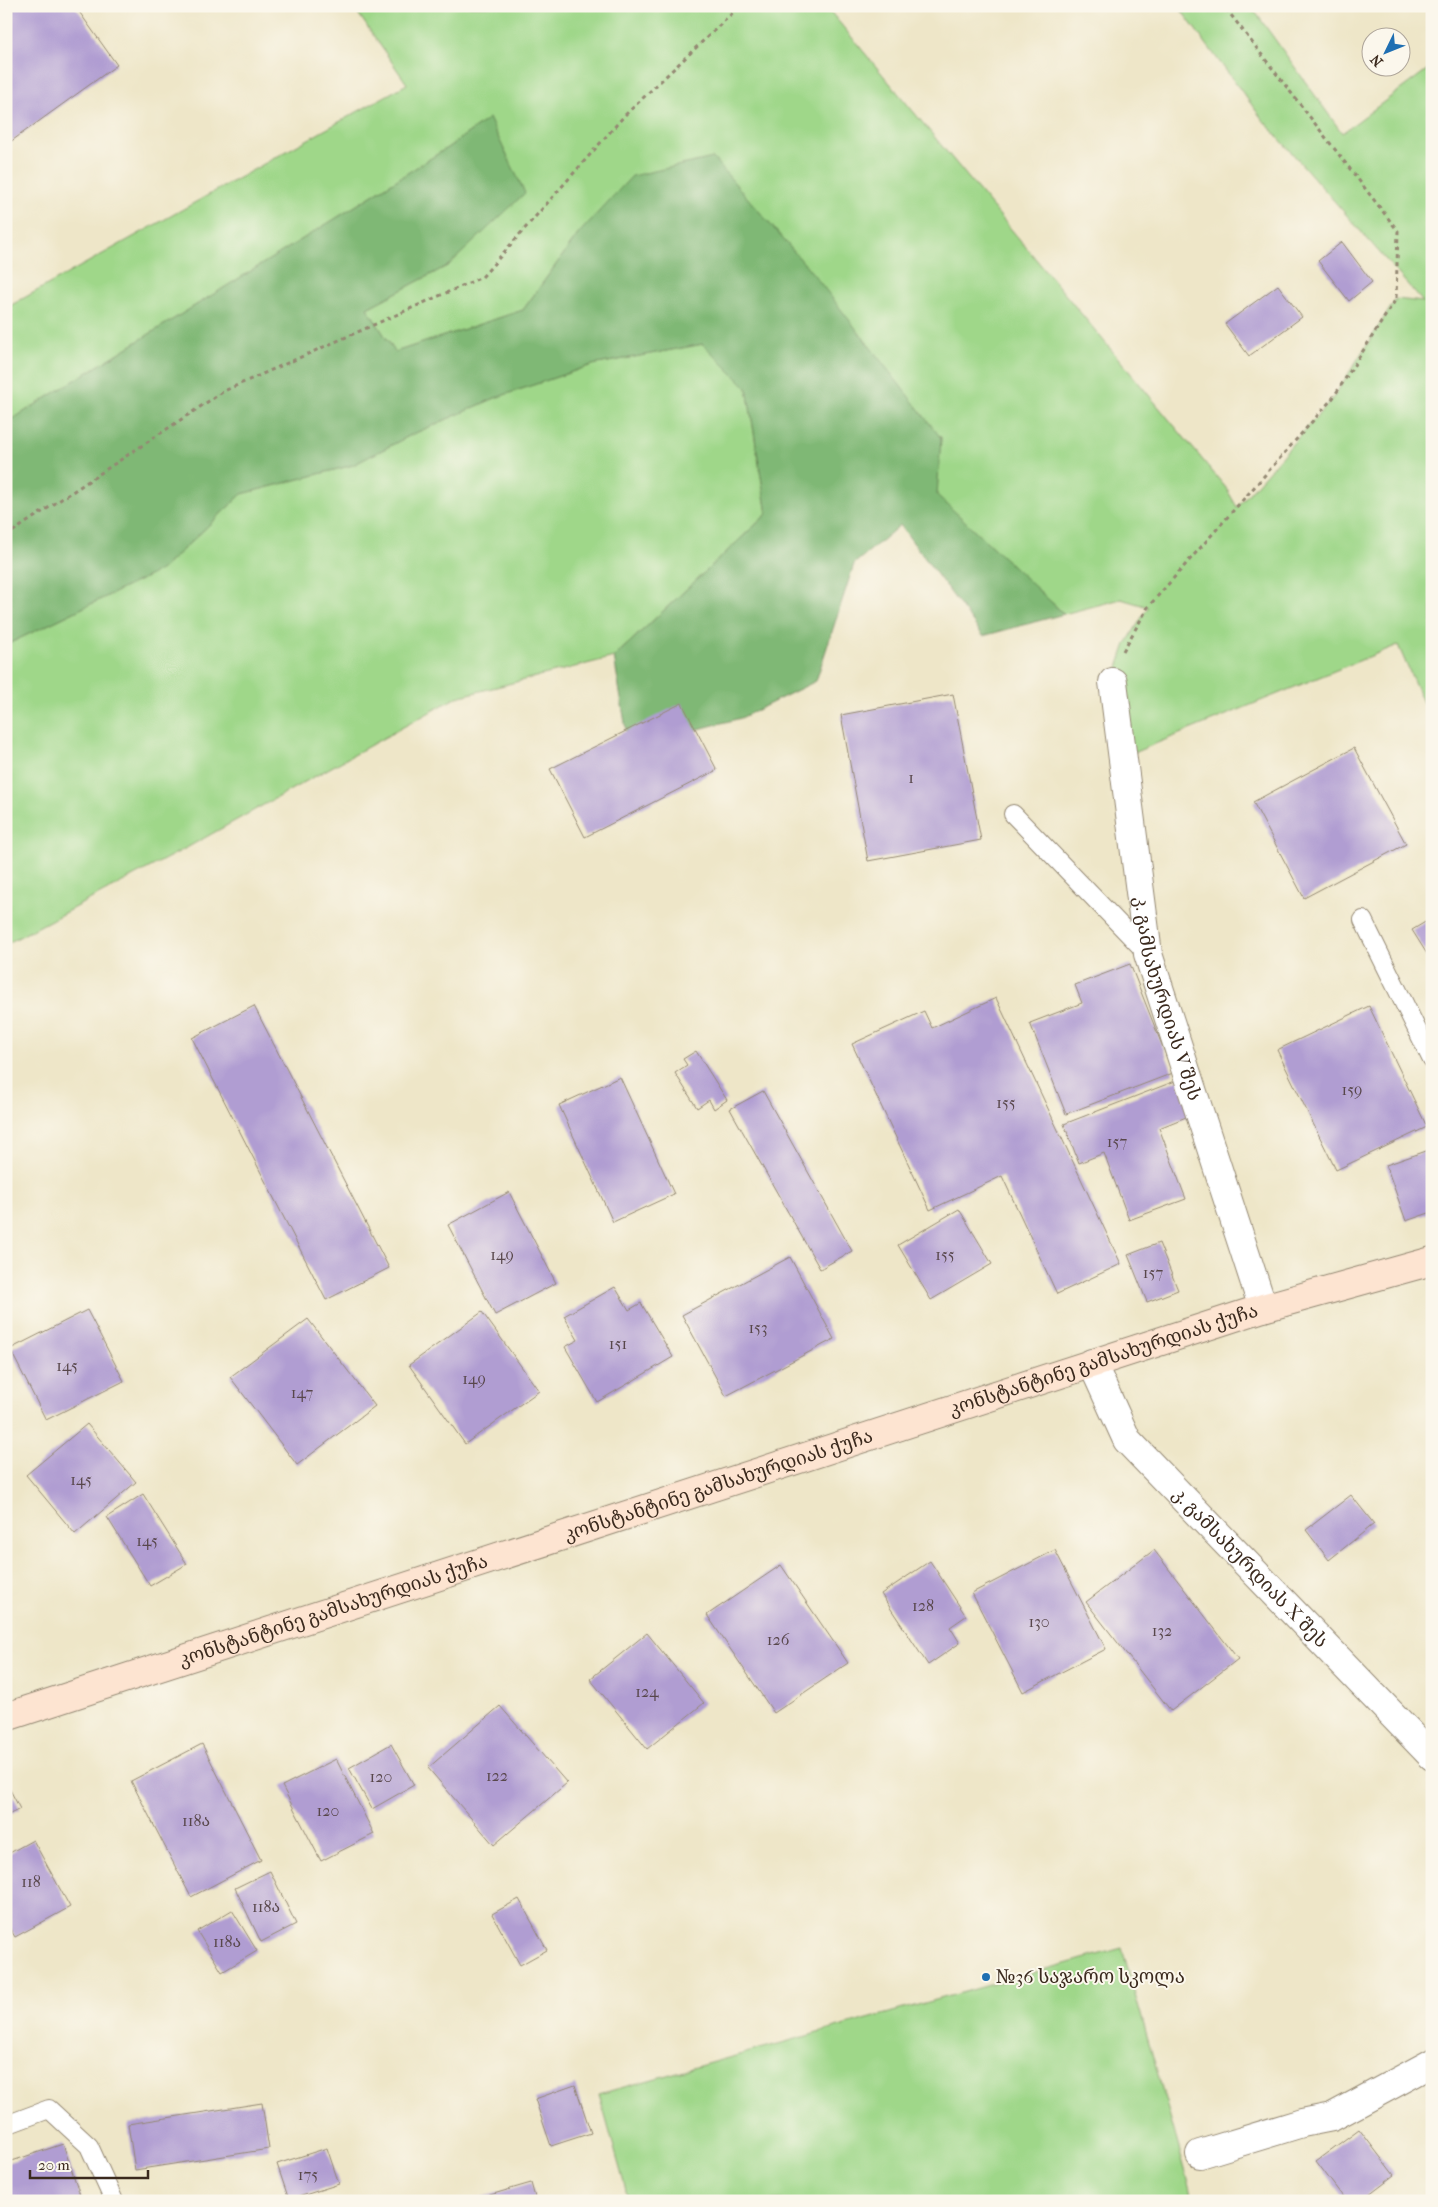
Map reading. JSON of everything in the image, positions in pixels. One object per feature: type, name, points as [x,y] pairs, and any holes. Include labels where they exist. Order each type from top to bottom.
[{"type":"street","name":"კ. გამსახურდიას V შეს","points":[[1113,682],[1148,954],[1263,1308]]},
{"type":"street","name":"კონსტანტინე გამსახურდიას ქუჩა","points":[[6,1717],[1263,1308],[1432,1261]]},
{"type":"street","name":"კ. გამსახურდიას X შეს","points":[[1092,1363],[1127,1440],[1432,1756]]},
{"type":"street","points":[[1200,2154],[1302,2123],[1332,2116],[1432,2062]]},
{"type":"lane","points":[[1013,814],[1148,954]]},
{"type":"lane","points":[[1363,920],[1432,1060]]},
{"type":"lane","points":[[6,2124],[49,2109],[89,2146],[114,2201]]},
{"type":"path","points":[[6,536],[224,391],[482,277],[625,116],[740,6]]},
{"type":"path","points":[[1113,682],[1126,644],[1148,607],[1333,398],[1396,299],[1398,231],[1224,6]]},
{"type":"green space","points":[[353,6],[834,6],[829,10],[1226,488],[1237,507],[1333,398],[1396,299],[1423,302],[1263,120],[1178,6],[1251,6],[1342,133],[1432,66],[1432,723],[1398,645],[1123,757],[1113,682],[1126,644],[1148,607],[1121,599],[1064,614],[936,495],[941,437],[579,233],[523,310],[395,352],[367,308],[449,265],[489,118],[447,148],[338,217],[6,423],[6,308],[407,84]]},
{"type":"green space","points":[[489,118],[525,193],[449,265],[367,308],[395,352],[523,310],[579,233],[632,176],[713,158],[815,276],[941,438],[937,495],[1064,614],[983,636],[900,525],[854,564],[816,681],[741,718],[629,747],[614,657],[767,514],[747,388],[703,344],[592,365],[495,398],[411,435],[353,465],[242,494],[161,570],[6,645],[6,423],[338,217],[447,148]]},
{"type":"green space","points":[[703,344],[747,388],[767,514],[614,657],[457,697],[190,846],[6,944],[6,645],[161,570],[242,494],[353,465],[411,435],[495,398],[592,365]]},
{"type":"green space","points":[[1122,1948],[1194,2201],[629,2201],[599,2094]]},
{"type":"building","points":[[18,6],[75,6],[117,65],[6,145],[6,15]]},
{"type":"building","points":[[1342,242],[1372,282],[1349,301],[1318,261]]},
{"type":"building","points":[[1278,285],[1302,317],[1249,356],[1225,324]]},
{"type":"building","points":[[953,694],[981,840],[868,861],[841,715]]},
{"type":"building","points":[[682,703],[717,770],[585,837],[550,769]]},
{"type":"building","points":[[1354,748],[1406,844],[1304,898],[1253,802]]},
{"type":"building","points":[[1432,918],[1432,962],[1412,930]]},
{"type":"building","points":[[1130,964],[1173,1073],[1066,1114],[1030,1023],[1082,1003],[1075,985]]},
{"type":"building","points":[[996,998],[1121,1264],[1057,1294],[1002,1176],[930,1210],[852,1044],[924,1011],[932,1028]]},
{"type":"building","points":[[254,1006],[389,1268],[326,1300],[192,1038]]},
{"type":"building","points":[[1369,1006],[1427,1127],[1336,1170],[1277,1050]]},
{"type":"building","points":[[696,1051],[727,1100],[714,1109],[709,1100],[697,1108],[675,1073],[687,1065],[683,1059]]},
{"type":"building","points":[[620,1077],[674,1194],[613,1222],[559,1105]]},
{"type":"building","points":[[1183,1078],[1196,1113],[1159,1128],[1186,1199],[1129,1220],[1104,1153],[1079,1163],[1064,1124]]},
{"type":"building","points":[[763,1091],[852,1251],[820,1269],[730,1109]]},
{"type":"building","points":[[1432,1149],[1432,1212],[1406,1221],[1386,1165]]},
{"type":"building","points":[[509,1192],[556,1283],[495,1315],[448,1225]]},
{"type":"building","points":[[959,1209],[992,1264],[931,1300],[898,1245]]},
{"type":"building","points":[[1159,1243],[1178,1290],[1147,1302],[1128,1255]]},
{"type":"building","points":[[790,1257],[834,1339],[726,1396],[682,1315]]},
{"type":"building","points":[[615,1287],[629,1310],[641,1303],[673,1357],[597,1402],[565,1347],[578,1340],[564,1316]]},
{"type":"building","points":[[87,1310],[124,1381],[46,1420],[10,1349]]},
{"type":"building","points":[[482,1312],[539,1391],[465,1444],[409,1365]]},
{"type":"building","points":[[308,1319],[375,1406],[297,1465],[230,1377]]},
{"type":"building","points":[[87,1424],[136,1482],[75,1534],[26,1475]]},
{"type":"building","points":[[143,1494],[187,1564],[150,1586],[107,1517]]},
{"type":"building","points":[[1351,1495],[1374,1524],[1329,1560],[1306,1530]]},
{"type":"building","points":[[1055,1550],[1106,1649],[1023,1692],[972,1593]]},
{"type":"building","points":[[1154,1550],[1238,1659],[1171,1711],[1086,1602]]},
{"type":"building","points":[[930,1561],[966,1616],[950,1627],[960,1643],[928,1665],[881,1594]]},
{"type":"building","points":[[781,1565],[848,1663],[774,1713],[707,1615]]},
{"type":"building","points":[[647,1633],[704,1703],[647,1749],[590,1679]]},
{"type":"building","points":[[500,1706],[567,1783],[494,1845],[428,1768]]},
{"type":"building","points":[[202,1744],[261,1860],[191,1897],[131,1781]]},
{"type":"building","points":[[391,1744],[414,1785],[372,1809],[349,1768]]},
{"type":"building","points":[[336,1759],[374,1834],[321,1861],[282,1786]]},
{"type":"building","points":[[6,1782],[20,1809],[6,1816]]},
{"type":"building","points":[[33,1840],[70,1907],[15,1937],[6,1922],[6,1855]]},
{"type":"building","points":[[270,1871],[296,1924],[261,1942],[235,1888]]},
{"type":"building","points":[[519,1899],[547,1950],[520,1965],[492,1914]]},
{"type":"building","points":[[232,1910],[257,1951],[222,1972],[197,1931]]},
{"type":"building","points":[[575,2085],[591,2133],[551,2146],[535,2099]]},
{"type":"building","points":[[262,2103],[269,2149],[135,2170],[128,2124]]},
{"type":"building","points":[[1359,2129],[1394,2175],[1360,2201],[1346,2201],[1316,2161]]},
{"type":"building","points":[[63,2144],[82,2201],[6,2201],[6,2163]]},
{"type":"building","points":[[327,2148],[339,2184],[289,2200],[277,2164]]},
{"type":"building","points":[[531,2183],[536,2201],[473,2201],[473,2200]]},
{"type":"place","name":"№36 საჯარო სკოლა","points":[[986,1977]]}]
